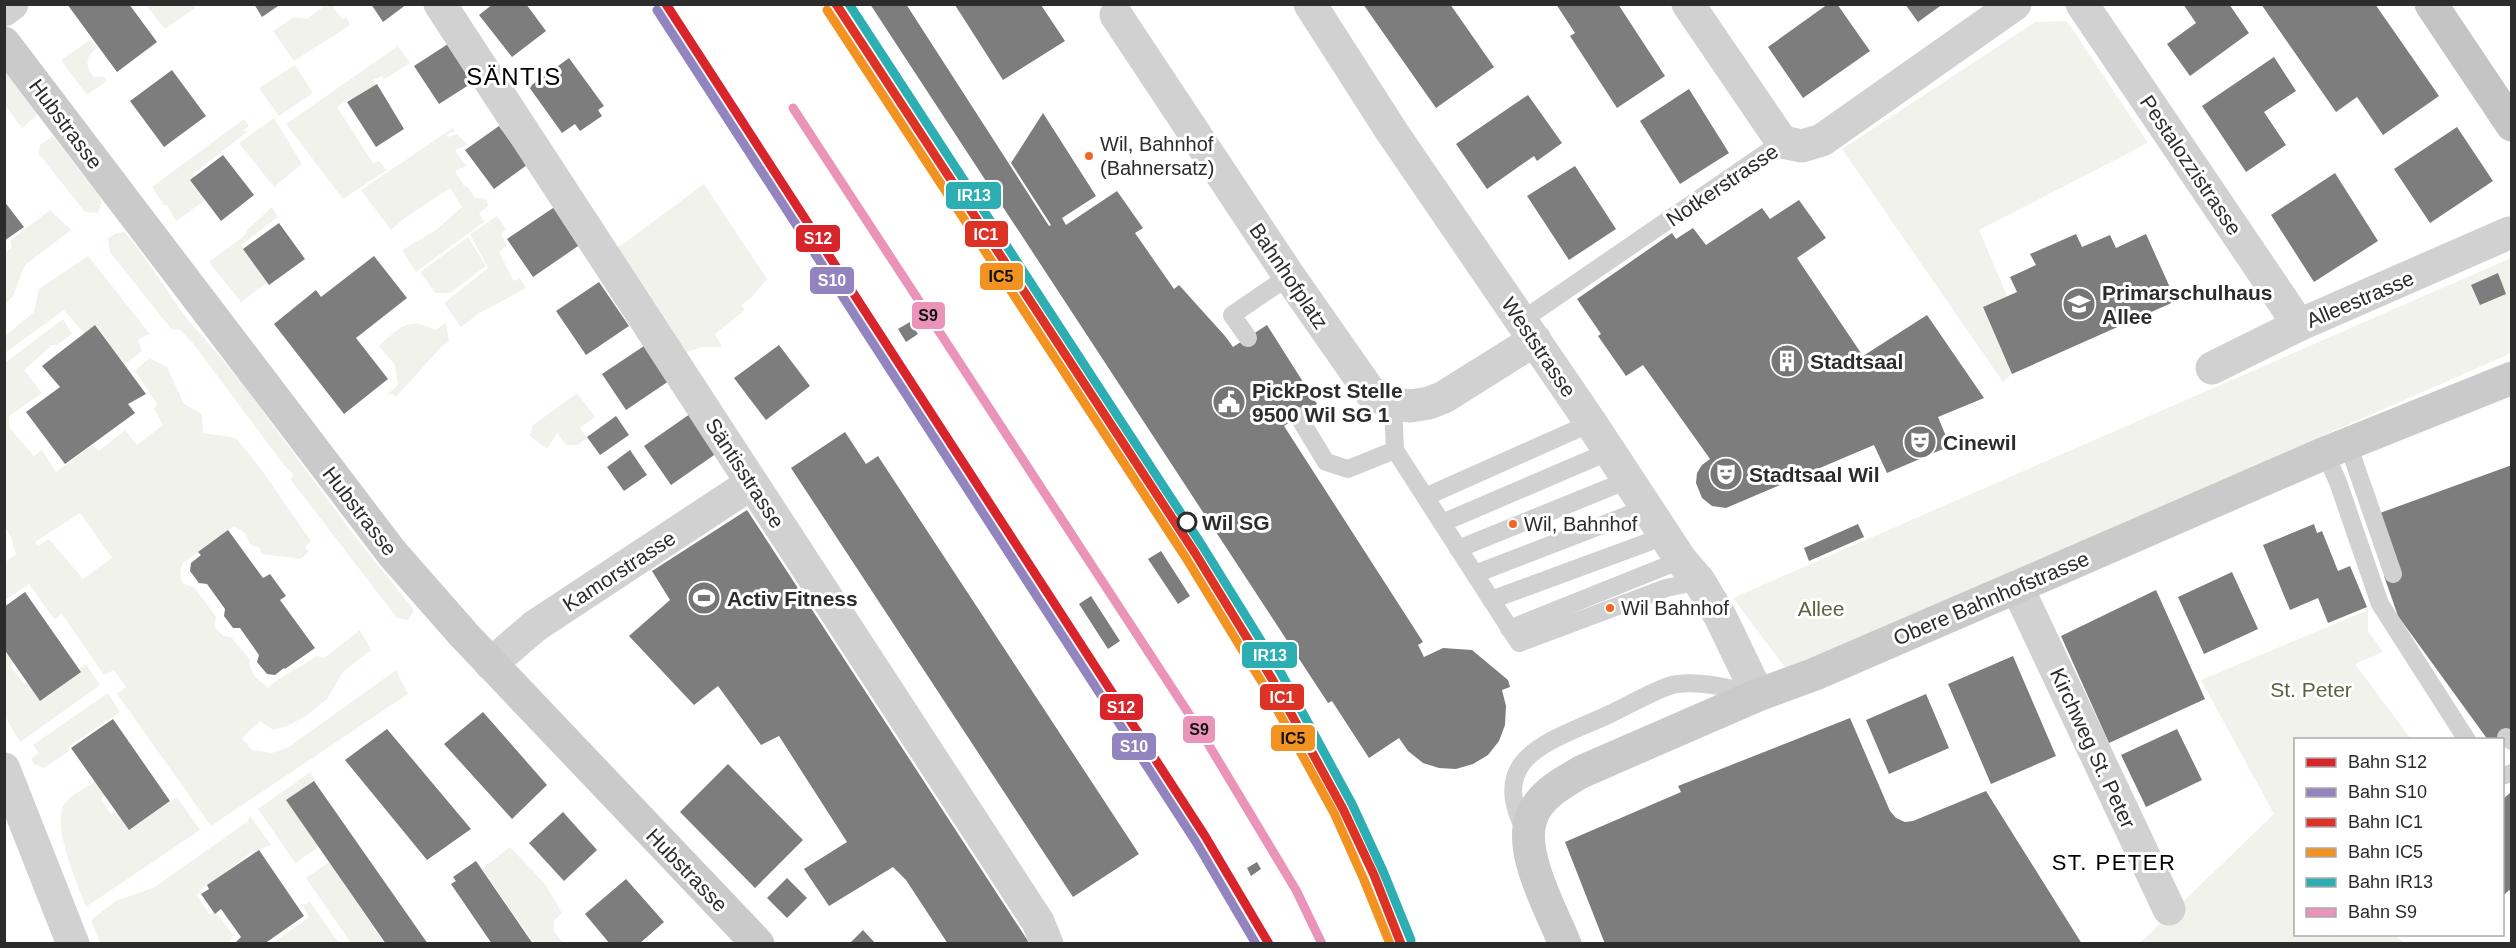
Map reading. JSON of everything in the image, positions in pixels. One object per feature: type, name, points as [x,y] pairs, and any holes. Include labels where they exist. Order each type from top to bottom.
[{"type":"main road","points":[[2431,4],[2511,125]]},
{"type":"street","points":[[4,10],[12,4]]},
{"type":"street","name":"Säntisstrasse","points":[[440,4],[1038,922],[1047,944]]},
{"type":"street","name":"Weststrasse","points":[[1310,4],[1392,132],[1716,608],[1758,695]]},
{"type":"street","points":[[1688,4],[1782,142]]},
{"type":"street","name":"Notkerstrasse","points":[[1782,142],[1802,146],[1822,140],[2015,4]]},
{"type":"street","name":"Pestalozzistrasse","points":[[2082,4],[2299,325]]},
{"type":"street","name":"Bahnhofplatz","points":[[1112,10],[1289,276],[1370,392],[1393,404]]},
{"type":"street","name":"Hubstrasse","points":[[4,43],[361,514],[428,596],[758,944]]},
{"type":"street","name":"Alleestrasse","points":[[2212,368],[2299,325],[2509,233]]},
{"type":"street","points":[[1393,404],[1411,406],[1429,403],[1444,397],[1528,330]]},
{"type":"street","name":"Obere Bahnhofstrasse","points":[[1565,944],[1534,867],[1528,834],[1531,818],[1539,804],[1561,784],[1581,772],[1758,695],[1815,674],[2337,448],[2511,378]]},
{"type":"street","name":"Kamorstrasse","points":[[491,664],[535,626],[752,483]]},
{"type":"street","name":"Kirchweg St. Peter","points":[[2017,587],[2169,909]]},
{"type":"street","points":[[6,779],[73,944]]},
{"type":"lane","name":"Notkerstrasse","points":[[1528,330],[1782,142]]},
{"type":"lane","points":[[1248,338],[1232,315],[1289,276]]},
{"type":"lane","points":[[1393,404],[1395,450],[1514,636]]},
{"type":"lane","points":[[1298,416],[1326,462],[1348,469],[1395,450]]},
{"type":"lane","points":[[1425,497],[1591,423]]},
{"type":"lane","points":[[2337,448],[2393,574]]},
{"type":"lane","points":[[2337,448],[2338,482],[2380,604],[2467,738]]},
{"type":"lane","points":[[1442,523],[1610,451]]},
{"type":"lane","points":[[1458,549],[1628,480]]},
{"type":"lane","points":[[1475,574],[1647,508]]},
{"type":"lane","points":[[1491,600],[1681,559]]},
{"type":"lane","points":[[1514,636],[1655,592],[1681,559]]},
{"type":"lane","points":[[1514,636],[1681,559]]},
{"type":"lane","points":[[1528,834],[1518,817],[1512,797],[1514,776],[1528,755],[1552,740],[1674,684],[1710,684],[1758,695]]},
{"type":"green space","points":[[146,5],[194,5],[195,8],[165,29]]},
{"type":"green space","points":[[326,5],[332,5],[342,19],[346,17],[350,25],[294,61],[273,31],[294,17],[307,19]]},
{"type":"green space","points":[[2067,21],[2148,143],[1979,230],[2007,296],[1983,307],[2012,374],[2003,382],[1842,149],[2035,22]]},
{"type":"green space","points":[[90,40],[97,48],[90,54],[89,69],[94,77],[103,76],[107,81],[87,95],[61,60]]},
{"type":"green space","points":[[398,46],[410,63],[384,79],[382,76],[373,80],[377,86],[349,106],[353,99],[351,98],[337,107],[373,163],[379,161],[387,170],[343,199],[286,124]]},
{"type":"green space","points":[[295,65],[313,93],[279,116],[259,88]]},
{"type":"green space","points":[[4,70],[38,114],[22,128],[5,105]]},
{"type":"green space","points":[[274,118],[302,164],[274,187],[239,143]]},
{"type":"green space","points":[[244,119],[249,126],[243,130],[247,132],[193,174],[210,197],[176,221],[167,205],[164,205],[152,187]]},
{"type":"green space","points":[[453,128],[455,131],[446,135],[448,137],[457,134],[467,145],[455,150],[466,166],[455,171],[475,198],[487,200],[488,206],[479,213],[484,222],[416,272],[402,250],[435,231],[462,207],[450,188],[406,217],[391,230],[361,190]]},
{"type":"green space","points":[[53,136],[100,197],[102,202],[98,213],[85,212],[39,154],[40,145]]},
{"type":"green space","points":[[704,184],[767,279],[752,297],[741,305],[745,310],[715,334],[722,347],[702,347],[685,353],[615,250]]},
{"type":"green space","points":[[272,207],[278,217],[241,245],[268,282],[241,302],[209,262],[244,236],[247,230]]},
{"type":"green space","points":[[50,210],[71,230],[25,265],[13,296],[5,305],[5,253],[12,247],[10,241]]},
{"type":"green space","points":[[497,216],[506,229],[501,234],[507,245],[499,252],[514,281],[520,278],[526,288],[478,314],[461,327],[444,303],[488,268],[470,234]]},
{"type":"green space","points":[[125,232],[184,315],[239,379],[353,534],[414,610],[408,620],[397,618],[291,480],[293,474],[192,342],[180,330],[172,330],[110,252],[108,238]]},
{"type":"green space","points":[[468,237],[486,266],[450,293],[435,293],[420,272]]},
{"type":"green space","points":[[88,256],[150,334],[138,340],[142,351],[124,365],[99,329],[84,333],[64,310],[5,353],[5,336],[34,312],[39,289]]},
{"type":"green space","name":"Allee","points":[[2511,258],[2512,350],[2507,355],[1787,670],[1733,598]]},
{"type":"green space","points":[[63,319],[72,334],[57,345],[52,345],[24,370],[42,393],[9,416],[9,427],[34,456],[42,450],[56,472],[93,445],[99,451],[125,430],[137,445],[163,425],[154,409],[157,404],[135,371],[149,358],[167,367],[184,404],[202,414],[203,433],[236,438],[258,465],[311,541],[305,547],[309,552],[300,559],[261,554],[260,548],[251,545],[245,533],[234,526],[183,563],[180,570],[182,583],[195,588],[216,617],[214,626],[223,636],[231,637],[250,660],[249,664],[254,676],[268,688],[317,656],[324,658],[360,630],[371,650],[342,673],[328,698],[306,716],[273,730],[260,721],[242,738],[252,750],[272,753],[289,747],[396,670],[408,694],[211,826],[117,694],[126,687],[114,670],[104,675],[62,614],[54,619],[29,584],[5,600],[5,562],[16,554],[5,527],[5,363]],"holes":[[[80,513],[112,558],[83,579],[49,539],[38,546],[35,542]]]},
{"type":"green space","points":[[446,322],[449,342],[442,346],[396,397],[393,394],[387,395],[398,385],[395,365],[379,346],[405,326],[418,324],[436,330]]},
{"type":"green space","points":[[577,393],[595,417],[580,428],[587,438],[578,445],[566,445],[557,433],[547,449],[530,436],[532,426]]},
{"type":"green space","name":"St. Peter","points":[[2368,610],[2368,631],[2383,652],[2355,664],[2410,738],[2294,738],[2294,936],[2396,936],[2404,943],[2139,944],[2274,814],[2201,680]]},
{"type":"green space","points":[[12,649],[19,660],[10,666],[24,684],[32,679],[43,694],[86,664],[100,685],[20,742],[5,716],[5,654]]},
{"type":"green space","points":[[108,693],[120,712],[69,746],[69,751],[44,768],[34,764],[31,759],[39,753],[33,745]]},
{"type":"green space","points":[[312,771],[311,774],[316,780],[288,801],[319,847],[295,863],[258,809]]},
{"type":"green space","points":[[97,780],[106,793],[101,800],[112,815],[121,812],[132,828],[177,797],[200,830],[86,907],[63,838],[62,811],[69,799]]},
{"type":"green space","points":[[250,816],[271,845],[250,853],[210,885],[202,888],[197,896],[209,914],[215,911],[233,935],[230,943],[100,943],[91,920],[116,901],[155,887],[247,822]]},
{"type":"green space","points":[[510,847],[545,884],[562,913],[554,921],[554,931],[563,943],[534,943],[482,869]]},
{"type":"green space","points":[[329,862],[384,943],[351,943],[306,878]]},
{"type":"green space","points":[[310,902],[339,943],[273,943],[309,917],[303,905]]},
{"type":"building","points":[[67,4],[129,4],[157,42],[117,72]]},
{"type":"building","points":[[254,4],[281,4],[262,17]]},
{"type":"building","points":[[371,4],[407,4],[383,22]]},
{"type":"building","points":[[493,4],[526,4],[546,31],[512,57],[479,15]]},
{"type":"building","points":[[870,4],[906,4],[1049,226],[1051,225],[1011,163],[1043,113],[1096,196],[1062,218],[1066,225],[1117,191],[1143,228],[1135,233],[1174,289],[1179,285],[1233,347],[1267,325],[1317,404],[1284,426],[1423,642],[1418,645],[1424,657],[1443,648],[1472,650],[1508,680],[1510,687],[1502,690],[1506,706],[1505,725],[1499,741],[1488,755],[1473,764],[1456,769],[1439,768],[1423,763],[1408,751],[1399,738],[1369,758],[1332,701],[1328,703]]},
{"type":"building","points":[[1363,4],[1450,4],[1494,67],[1436,108]]},
{"type":"building","points":[[1556,4],[1618,4],[1665,76],[1617,108],[1570,36],[1575,33]]},
{"type":"building","points":[[1828,4],[1837,4],[1870,51],[1803,98],[1768,47]]},
{"type":"building","points":[[1905,4],[1943,4],[1918,22]]},
{"type":"building","points":[[2183,4],[2229,4],[2249,33],[2190,76],[2167,44],[2196,23]]},
{"type":"building","points":[[2261,4],[2375,4],[2439,96],[2383,135],[2357,97],[2336,112]]},
{"type":"building","points":[[955,5],[1041,5],[1065,41],[1003,80]]},
{"type":"building","points":[[448,44],[472,83],[439,104],[414,66]]},
{"type":"building","points":[[2274,57],[2296,91],[2264,112],[2286,145],[2246,172],[2202,106]]},
{"type":"building","points":[[569,58],[604,106],[598,110],[602,116],[580,131],[575,124],[562,133],[529,87]]},
{"type":"building","points":[[172,70],[206,116],[164,147],[130,101]]},
{"type":"building","points":[[377,84],[404,129],[376,147],[347,102]]},
{"type":"building","points":[[1689,89],[1729,153],[1680,184],[1640,121]]},
{"type":"building","points":[[1528,95],[1562,143],[1537,161],[1534,156],[1487,189],[1456,144]]},
{"type":"building","points":[[499,126],[527,165],[494,189],[465,150]]},
{"type":"building","points":[[2457,127],[2493,181],[2430,223],[2394,169]]},
{"type":"building","points":[[223,155],[254,195],[221,221],[190,180]]},
{"type":"building","points":[[1575,166],[1616,229],[1569,260],[1527,196]]},
{"type":"building","points":[[2335,173],[2378,241],[2314,282],[2271,215]]},
{"type":"building","name":"Stadtsaal","points":[[1799,200],[1826,238],[1797,258],[1863,356],[1927,315],[1984,398],[1938,417],[1950,446],[1887,473],[1874,445],[1726,508],[1712,506],[1702,498],[1696,483],[1697,473],[1710,459],[1643,365],[1626,376],[1598,336],[1601,334],[1577,299],[1672,233],[1676,239],[1693,228],[1706,245],[1762,208],[1770,219]]},
{"type":"building","points":[[4,201],[24,227],[4,241]]},
{"type":"building","points":[[556,206],[581,244],[533,277],[507,239]]},
{"type":"building","points":[[279,223],[305,259],[269,285],[243,249]]},
{"type":"building","name":"Primarschulhaus Allee","points":[[2076,234],[2082,247],[2110,235],[2116,248],[2146,234],[2176,301],[2012,374],[1983,307],[2017,292],[2010,277],[2036,265],[2030,254]]},
{"type":"building","points":[[374,256],[407,298],[356,338],[388,379],[344,414],[274,324],[316,290],[321,297]]},
{"type":"building","points":[[2498,273],[2506,294],[2480,305],[2471,285]]},
{"type":"building","points":[[599,282],[629,326],[586,355],[556,311]]},
{"type":"building","points":[[910,322],[918,334],[906,342],[898,329]]},
{"type":"building","points":[[95,325],[146,394],[128,404],[135,413],[65,464],[26,412],[60,387],[42,366]]},
{"type":"building","points":[[779,345],[810,386],[766,420],[734,378]]},
{"type":"building","points":[[644,346],[669,381],[626,410],[602,374]]},
{"type":"building","points":[[690,414],[717,453],[671,485],[644,446]]},
{"type":"building","points":[[616,416],[629,435],[600,455],[587,437]]},
{"type":"building","points":[[845,432],[866,464],[878,456],[1139,854],[1073,897],[791,468]]},
{"type":"building","points":[[630,450],[647,475],[624,491],[607,467]]},
{"type":"building","points":[[2512,465],[2512,735],[2504,738],[2487,738],[2398,616],[2384,576],[2401,571],[2380,513]]},
{"type":"building","points":[[747,510],[1028,941],[1027,944],[948,944],[906,880],[893,867],[829,906],[804,869],[847,842],[779,736],[761,745],[718,686],[694,705],[629,636],[670,600],[652,571]]},
{"type":"building","points":[[1858,524],[1864,537],[1809,561],[1804,548]]},
{"type":"building","points":[[2314,524],[2317,533],[2322,531],[2338,571],[2350,566],[2367,607],[2328,623],[2318,598],[2290,610],[2263,545]]},
{"type":"building","points":[[228,530],[263,578],[270,574],[286,596],[280,600],[315,648],[275,675],[267,674],[257,662],[259,655],[240,628],[233,628],[224,616],[225,609],[207,584],[199,583],[190,571],[191,563],[201,555],[198,552]]},
{"type":"building","points":[[1161,551],[1190,596],[1178,604],[1148,559]]},
{"type":"building","points":[[2232,572],[2258,629],[2204,654],[2178,597]]},
{"type":"building","points":[[2156,590],[2205,699],[2109,743],[2061,636]]},
{"type":"building","points":[[25,592],[81,672],[40,701],[4,649],[4,607]]},
{"type":"building","points":[[1091,596],[1120,641],[1108,649],[1079,604]]},
{"type":"building","points":[[2013,656],[2056,756],[1991,784],[1948,684]]},
{"type":"building","points":[[1926,694],[1949,748],[1889,774],[1866,720]]},
{"type":"building","points":[[483,712],[547,785],[512,819],[444,744]]},
{"type":"building","points":[[1850,718],[1890,811],[1896,818],[1905,822],[1913,821],[1986,791],[2082,944],[1605,944],[1565,842],[1681,792],[1678,786]]},
{"type":"building","points":[[113,719],[170,801],[129,830],[71,748]]},
{"type":"building","points":[[387,729],[471,829],[427,860],[345,760]]},
{"type":"building","points":[[2177,729],[2202,780],[2146,807],[2121,755]]},
{"type":"building","points":[[728,764],[803,840],[755,888],[680,812]]},
{"type":"building","points":[[314,781],[428,944],[386,944],[286,800]]},
{"type":"building","points":[[2510,793],[2512,893],[2509,890],[2504,895],[2504,798]]},
{"type":"building","points":[[563,812],[597,850],[564,881],[529,843]]},
{"type":"building","points":[[259,850],[304,916],[264,944],[234,944],[241,937],[221,909],[215,914],[201,894],[209,889],[207,885]]},
{"type":"building","points":[[476,861],[533,944],[492,944],[451,884],[456,881],[453,877]]},
{"type":"building","points":[[1257,862],[1261,869],[1251,876],[1247,868]]},
{"type":"building","points":[[787,878],[807,898],[787,918],[767,898]]},
{"type":"building","points":[[626,879],[664,922],[639,944],[610,944],[585,914]]},
{"type":"building","points":[[863,930],[876,944],[849,944]]},
{"type":"rail line","name":"S12","points":[[666,4],[1205,836],[1269,944]]},
{"type":"rail line","name":"IC1","points":[[836,4],[1195,553],[1272,679],[1343,809],[1374,875],[1401,944]]},
{"type":"rail line","name":"IR13","points":[[849,4],[1203,547],[1281,673],[1352,804],[1411,940]]},
{"type":"rail line","name":"S10","points":[[657,10],[1196,842],[1256,944]]},
{"type":"rail line","name":"IC5","points":[[827,10],[1186,558],[1263,684],[1334,813],[1390,944]]},
{"type":"rail line","name":"S9","points":[[793,108],[1204,737],[1296,890],[1322,944]]},
{"type":"place","name":"Wil, Bahnhof (Bahnersatz)","points":[[1089,156]]},
{"type":"place","name":"Primarschulhaus Allee","points":[[2079,304]]},
{"type":"place","name":"Stadtsaal","points":[[1787,361]]},
{"type":"place","name":"PickPost Stelle 9500 Wil SG 1","points":[[1229,402]]},
{"type":"place","name":"Cinewil","points":[[1920,442]]},
{"type":"place","name":"Stadtsaal Wil","points":[[1726,474]]},
{"type":"place","name":"Wil SG","points":[[1187,522]]},
{"type":"place","name":"Wil, Bahnhof","points":[[1513,524]]},
{"type":"place","name":"Activ Fitness","points":[[704,598]]},
{"type":"place","name":"Wil Bahnhof","points":[[1610,608]]},
{"type":"district","name":"SÄNTIS","points":[[514,76]]},
{"type":"district","name":"ST. PETER","points":[[2114,862]]}]
